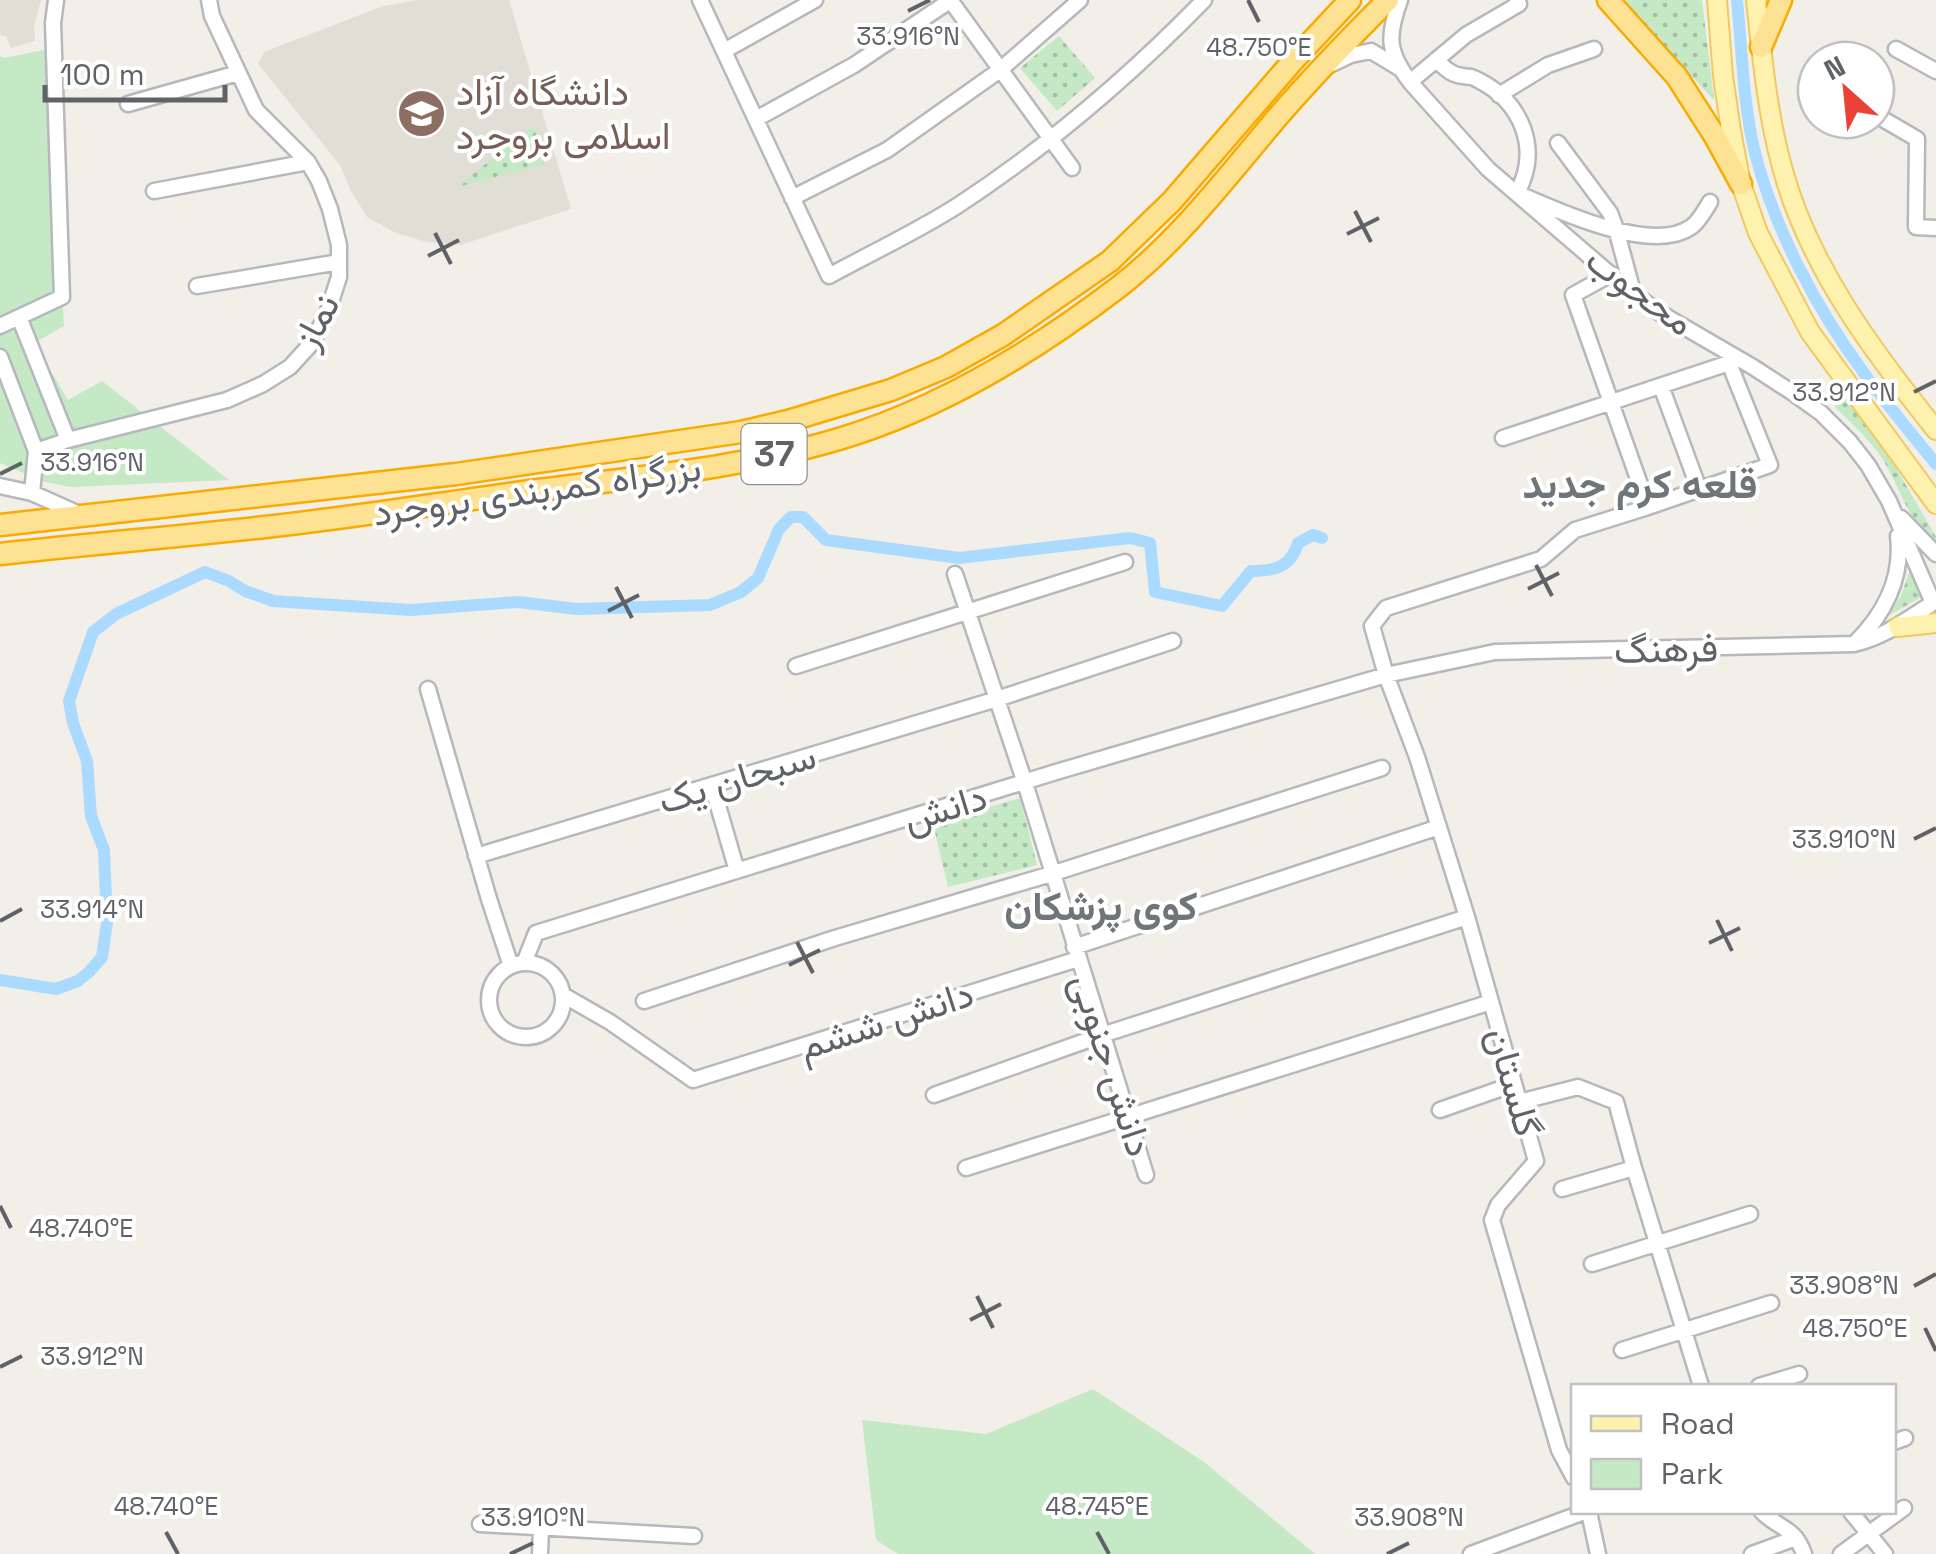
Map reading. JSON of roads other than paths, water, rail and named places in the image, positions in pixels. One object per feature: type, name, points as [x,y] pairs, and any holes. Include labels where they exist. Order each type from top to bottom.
[{"type":"highway","name":"بزرگراه کمربندی بروجرد","points":[[0,525],[456,474],[741,432],[826,411],[909,382],[946,367],[1003,335],[1110,261],[1172,201],[1350,0]]},
{"type":"highway","name":"بزرگراه کمربندی بروجرد","points":[[0,554],[266,527],[651,475],[787,452],[840,438],[932,404],[986,377],[1078,318],[1165,247],[1321,68],[1388,0]]},
{"type":"highway","points":[[1608,0],[1677,77],[1741,184]]},
{"type":"highway","points":[[1761,47],[1781,0]]},
{"type":"main road","points":[[1717,0],[1723,76],[1741,184],[1758,234],[1803,320],[1936,504]]},
{"type":"main road","points":[[1756,0],[1782,169],[1809,238],[1864,335],[1936,430]]},
{"type":"main road","points":[[1898,626],[1936,623]]},
{"type":"street","points":[[0,326],[62,297],[53,23],[56,0]]},
{"type":"street","name":"نماز","points":[[36,451],[227,400],[263,384],[290,367],[311,344],[327,314],[339,276],[339,245],[320,181],[308,162],[256,110],[212,16],[209,0]]},
{"type":"street","points":[[700,0],[829,276],[955,207],[1050,139],[1121,82],[1204,0]]},
{"type":"street","points":[[724,51],[815,0]]},
{"type":"street","points":[[756,119],[854,65],[950,0],[1072,168]]},
{"type":"street","points":[[792,198],[887,150],[1000,70],[1080,0]]},
{"type":"street","points":[[1399,68],[1390,37],[1400,0]]},
{"type":"street","points":[[1410,82],[1466,35],[1519,4],[1518,0]]},
{"type":"street","points":[[1896,48],[1936,70]]},
{"type":"street","points":[[1499,95],[1548,65],[1594,49]]},
{"type":"street","points":[[1321,68],[1351,55],[1371,52],[1399,68]]},
{"type":"street","points":[[1436,60],[1450,73],[1474,77],[1499,95],[1519,118],[1526,135],[1526,174],[1517,193],[1588,224],[1650,236],[1673,235],[1692,227],[1710,202]]},
{"type":"street","name":"محجوب","points":[[1399,68],[1488,169],[1610,274],[1655,310],[1793,393],[1820,414],[1868,465],[1888,501]]},
{"type":"street","points":[[128,104],[238,74]]},
{"type":"street","points":[[1896,127],[1917,139],[1916,227],[1936,228]]},
{"type":"street","points":[[1558,143],[1610,213],[1633,292]]},
{"type":"street","points":[[154,190],[308,162]]},
{"type":"street","points":[[197,286],[339,262]]},
{"type":"street","points":[[1502,438],[1611,402],[1661,386],[1735,361],[1770,464],[1648,507],[1611,402],[1573,295],[1610,274]]},
{"type":"street","points":[[19,317],[68,440]]},
{"type":"street","points":[[0,357],[36,451],[32,493]]},
{"type":"street","points":[[1661,386],[1699,489]]},
{"type":"street","points":[[0,486],[32,493],[82,515]]},
{"type":"street","points":[[1888,501],[1936,554]]},
{"type":"street","points":[[1888,501],[1934,602]]},
{"type":"street","points":[[1854,644],[1882,609],[1898,571],[1898,534],[1888,501]]},
{"type":"street","name":"گلستان","points":[[1571,1472],[1559,1450],[1492,1220],[1498,1205],[1536,1161],[1468,917],[1372,626],[1386,608],[1542,559],[1574,530],[1648,507]]},
{"type":"street","points":[[796,666],[1126,562]]},
{"type":"street","name":"دانش جنوبی","points":[[955,574],[1146,1175]]},
{"type":"street","name":"فرهنگ","points":[[1386,675],[1495,652],[1854,644],[1870,641],[1934,602]]},
{"type":"street","name":"سبحان یک","points":[[476,856],[997,700],[1173,641]]},
{"type":"street","name":"دانش","points":[[518,964],[536,933],[1386,675]]},
{"type":"street","points":[[428,689],[476,856],[518,964]]},
{"type":"street","points":[[644,1001],[1382,768]]},
{"type":"street","points":[[712,786],[737,871]]},
{"type":"street","name":"دانش ششم","points":[[563,995],[610,1022],[693,1080],[1439,827]]},
{"type":"street","points":[[934,1095],[1102,1035],[1468,917]]},
{"type":"street","points":[[518,964],[545,968],[554,975],[563,995],[558,1020],[538,1035],[513,1035],[502,1029],[489,1008],[492,983],[500,973],[518,964]]},
{"type":"street","points":[[966,1168],[1491,1002]]},
{"type":"street","points":[[1440,1110],[1514,1084]]},
{"type":"street","points":[[1519,1102],[1578,1087],[1616,1102],[1700,1384]]},
{"type":"street","points":[[1562,1190],[1634,1168]]},
{"type":"street","points":[[1592,1264],[1750,1214]]},
{"type":"street","points":[[1622,1350],[1771,1302]]},
{"type":"street","points":[[1766,1384],[1799,1374]]},
{"type":"street","points":[[1896,1514],[1904,1508]]},
{"type":"street","points":[[1471,1554],[1581,1514]]},
{"type":"street","points":[[1588,1514],[1598,1554]]},
{"type":"street","points":[[1764,1514],[1789,1529],[1804,1554]]},
{"type":"street","points":[[1853,1514],[1885,1554]]},
{"type":"street","points":[[1841,1554],[1896,1514]]},
{"type":"street","points":[[480,1524],[694,1536]]},
{"type":"street","points":[[540,1554],[542,1528]]},
{"type":"street","points":[[1752,1554],[1796,1538]]},
{"type":"waterway","points":[[1737,0],[1751,135],[1763,182],[1786,240],[1847,349],[1936,464]]},
{"type":"waterway","points":[[0,980],[56,989],[78,981],[102,957],[107,923],[104,850],[91,816],[87,761],[69,701],[93,632],[116,614],[205,572],[273,601],[411,610],[518,602],[577,609],[710,605],[741,592],[758,578],[779,529],[791,517],[803,517],[826,540],[959,558],[1130,538],[1150,543],[1155,592],[1222,606],[1251,571],[1281,566],[1291,558],[1298,543],[1313,535],[1322,538]]},
{"type":"place","name":"دانشگاه آزاد اسلامی بروجرد","points":[[421,114]]},
{"type":"district","name":"قلعه کرم جدید","points":[[1640,484]]},
{"type":"district","name":"کوی پزشکان","points":[[1101,906]]}]
